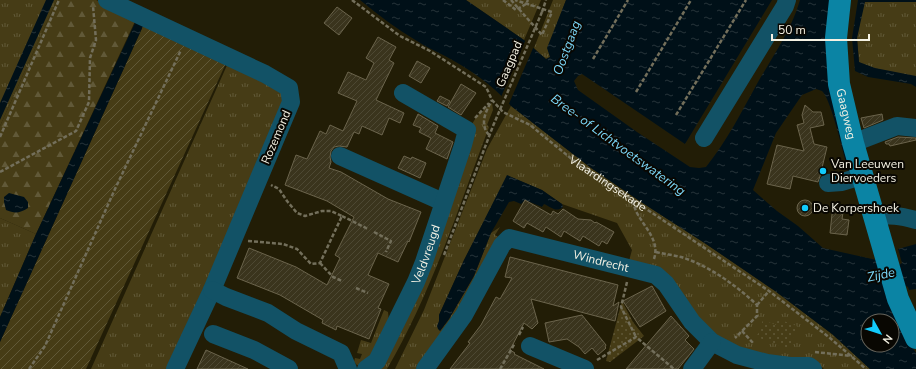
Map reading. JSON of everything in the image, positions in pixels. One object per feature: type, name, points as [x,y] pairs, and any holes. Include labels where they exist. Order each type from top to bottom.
[{"type":"main road","name":"Gaagweg","points":[[840,0],[836,38],[839,84],[862,176],[898,299],[916,338]]},
{"type":"street","name":"Rozemond","points":[[107,0],[265,74],[289,88],[291,102],[212,290],[175,369]]},
{"type":"street","points":[[704,138],[785,6],[787,0]]},
{"type":"street","points":[[403,93],[467,130]]},
{"type":"street","points":[[853,143],[897,126],[916,128]]},
{"type":"street","name":"Veldvreugd","points":[[366,369],[377,361],[416,282],[424,262],[467,130]]},
{"type":"street","points":[[340,156],[444,202]]},
{"type":"street","points":[[828,183],[842,182],[862,176]]},
{"type":"street","points":[[874,217],[886,215],[916,220]]},
{"type":"street","name":"Windrecht","points":[[425,369],[464,315],[502,245],[509,238],[656,275],[666,284],[692,322],[719,345],[738,355],[767,363],[790,366],[809,366],[813,369]]},
{"type":"street","points":[[212,290],[268,313],[296,331],[341,353],[348,369]]},
{"type":"street","points":[[213,334],[254,350],[289,369]]},
{"type":"street","points":[[692,369],[719,345]]},
{"type":"street","points":[[530,346],[551,363],[589,367]]},
{"type":"path","points":[[0,137],[59,0]]},
{"type":"path","points":[[0,172],[76,131],[89,102],[90,58],[96,40],[92,0]]},
{"type":"path","name":"Vlaardingsekade","points":[[352,0],[400,36],[430,51],[486,88],[492,100],[503,112],[530,125],[573,160],[769,291],[830,338],[866,369]]},
{"type":"path","points":[[503,0],[516,10],[526,4],[528,0]]},
{"type":"path","points":[[511,0],[542,35],[552,12],[542,11],[515,0]]},
{"type":"path","name":"Gaagpad","points":[[492,100],[484,118],[485,131],[489,136],[546,0]]},
{"type":"path","points":[[592,59],[628,0]]},
{"type":"path","points":[[636,92],[691,0]]},
{"type":"path","points":[[676,115],[746,0]]},
{"type":"path","points":[[29,369],[45,346],[115,189],[187,37]]},
{"type":"path","points":[[467,130],[475,117],[492,100]]},
{"type":"path","points":[[258,179],[279,189],[297,213],[305,216],[322,211],[330,211],[368,229]]},
{"type":"path","points":[[632,200],[637,213],[653,239],[656,252],[649,273]]},
{"type":"path","points":[[320,263],[342,216]]},
{"type":"path","points":[[374,232],[391,241],[386,252]]},
{"type":"path","points":[[234,235],[248,242],[283,244],[297,249],[311,264],[320,263]]},
{"type":"path","points":[[656,252],[681,257],[703,266],[744,292],[756,305],[756,316],[719,345]]},
{"type":"path","points":[[320,263],[333,277],[342,281]]},
{"type":"path","points":[[631,268],[621,307],[636,337],[674,369]]},
{"type":"path","points":[[356,288],[368,293]]},
{"type":"path","points":[[756,305],[769,291]]},
{"type":"path","points":[[500,369],[523,327]]},
{"type":"path","points":[[589,367],[596,361],[636,337]]},
{"type":"green space","points":[[0,0],[57,0],[0,126]]},
{"type":"green space","points":[[57,0],[96,0],[137,17],[36,234],[0,218],[0,126]]},
{"type":"green space","points":[[466,0],[541,0],[524,40]]},
{"type":"green space","points":[[553,0],[566,0],[548,48],[550,57],[546,59],[534,48]]},
{"type":"green space","points":[[864,0],[916,0],[916,80],[872,72],[859,62],[857,38]]},
{"type":"green space","points":[[144,24],[227,61],[86,369],[0,369],[0,342]]},
{"type":"green space","points":[[228,63],[283,94],[284,105],[168,369],[91,369]]},
{"type":"green space","points":[[492,103],[493,110],[487,125],[489,127],[443,251],[417,311],[387,369],[375,369],[469,129],[477,116]]},
{"type":"green space","points":[[511,106],[591,168],[775,291],[832,334],[870,369],[824,369],[815,361],[758,357],[723,340],[629,261],[632,250],[617,223],[562,204],[542,190],[508,176],[464,260],[439,315],[440,331],[449,319],[474,276],[491,233],[500,227],[495,235],[498,237],[463,309],[416,369],[395,369],[424,310],[487,149]]},
{"type":"green space","points":[[0,218],[36,234],[0,317]]},
{"type":"green space","points":[[622,301],[633,322],[644,336],[610,362],[606,361]]},
{"type":"green space","points":[[384,310],[388,312],[389,322],[373,356],[360,366],[357,365],[354,362],[355,358],[360,359],[362,354],[357,353],[361,340],[371,343]]},
{"type":"green space","points":[[778,319],[797,326],[789,349],[757,337],[763,320],[776,325]]},
{"type":"water","points":[[46,0],[54,0],[0,120],[0,103]]},
{"type":"water","points":[[360,0],[466,0],[524,40],[546,59],[550,57],[547,48],[566,0],[772,0],[685,144],[582,74],[574,81],[578,90],[637,132],[690,167],[699,168],[706,167],[714,157],[740,115],[787,32],[797,11],[800,0],[830,0],[852,169],[848,171],[826,96],[822,91],[816,89],[802,95],[776,133],[753,190],[823,248],[899,265],[902,263],[898,249],[916,244],[916,289],[909,290],[906,286],[886,294],[894,313],[860,313],[860,353],[900,353],[900,326],[916,353],[916,369],[870,369],[832,334],[775,291],[591,168],[511,106],[504,98],[480,78],[388,22]]},
{"type":"water","points":[[858,0],[916,0],[916,2],[865,2],[857,38],[859,62],[875,68],[916,76],[916,87],[911,84],[868,77],[855,71],[852,38]]},
{"type":"water","points":[[135,23],[143,26],[0,342],[0,317],[36,234]]},
{"type":"water","points":[[507,175],[542,190],[562,204],[563,207],[556,209],[544,204],[542,207],[525,200],[521,204],[514,201],[509,202],[491,233],[474,276],[449,319],[440,331],[437,326],[439,315],[464,260]]},
{"type":"water","points":[[9,193],[24,197],[28,202],[28,208],[17,212],[6,210],[4,197]]},
{"type":"pier","points":[[526,39],[534,46],[508,106],[501,97]]},
{"type":"building","points":[[337,7],[352,18],[339,35],[324,23]]},
{"type":"building","points":[[378,37],[396,47],[389,60],[394,63],[376,100],[404,113],[400,123],[389,118],[382,135],[362,126],[359,134],[354,132],[347,147],[334,147],[331,151],[331,162],[329,168],[341,172],[388,199],[421,212],[409,242],[408,241],[398,262],[378,253],[368,275],[389,284],[378,308],[381,309],[369,339],[337,326],[336,330],[322,323],[323,320],[280,295],[237,278],[249,248],[296,267],[327,285],[340,258],[335,255],[354,217],[327,201],[285,185],[296,155],[307,159],[320,131],[326,134],[330,125],[343,131],[357,101],[338,93],[348,72],[366,80],[374,63],[366,58]]},
{"type":"building","points":[[417,61],[430,68],[421,83],[409,76]]},
{"type":"building","points":[[461,84],[476,93],[461,115],[448,107]]},
{"type":"building","points":[[440,96],[450,101],[447,106],[437,101]]},
{"type":"building","points":[[805,105],[813,112],[821,112],[824,125],[810,128],[814,144],[827,147],[818,182],[793,176],[790,189],[767,184],[777,145],[804,151],[797,125],[804,123],[802,115]]},
{"type":"building","points":[[418,114],[438,126],[435,133],[453,142],[447,159],[426,149],[431,138],[419,132],[421,128],[413,125]]},
{"type":"building","points":[[882,114],[883,120],[864,128],[861,118]]},
{"type":"building","points":[[898,137],[916,138],[916,140],[890,146],[885,142]]},
{"type":"building","points":[[404,156],[411,159],[412,157],[426,163],[420,178],[398,168]]},
{"type":"building","points":[[525,200],[551,215],[553,211],[558,214],[563,209],[578,219],[591,220],[614,232],[607,244],[602,241],[599,246],[583,236],[580,241],[564,231],[561,237],[546,227],[543,232],[527,223],[524,228],[513,221]]},
{"type":"building","name":"De Korpershoek","points":[[802,200],[808,200],[813,205],[811,214],[808,216],[802,216],[797,211],[797,205]]},
{"type":"building","points":[[833,205],[844,206],[842,219],[849,220],[847,235],[830,233]]},
{"type":"building","points":[[510,257],[618,285],[613,306],[619,302],[615,321],[531,299],[538,323],[532,329],[524,323],[510,350],[515,353],[514,354],[544,369],[450,369],[470,343],[468,342],[481,325],[496,297],[500,299],[512,278],[505,277]]},
{"type":"building","points":[[652,286],[666,311],[640,327],[623,301]]},
{"type":"building","points":[[582,315],[606,345],[606,348],[598,355],[592,348],[585,354],[579,347],[567,339],[549,342],[545,323]]},
{"type":"building","points":[[671,316],[689,336],[685,340],[694,349],[678,369],[626,369]]},
{"type":"building","points":[[206,350],[226,359],[248,369],[197,369]]},
{"type":"place","name":"Van Leeuwen Diervoeders","points":[[823,171]]},
{"type":"place","name":"De Korpershoek","points":[[805,208]]},
{"type":"water label","name":"Oostgaag","points":[[567,48]]},
{"type":"water label","name":"Bree- of Lichtvoetswatering","points":[[618,145]]},
{"type":"water label","name":"Zijde","points":[[881,275]]}]
